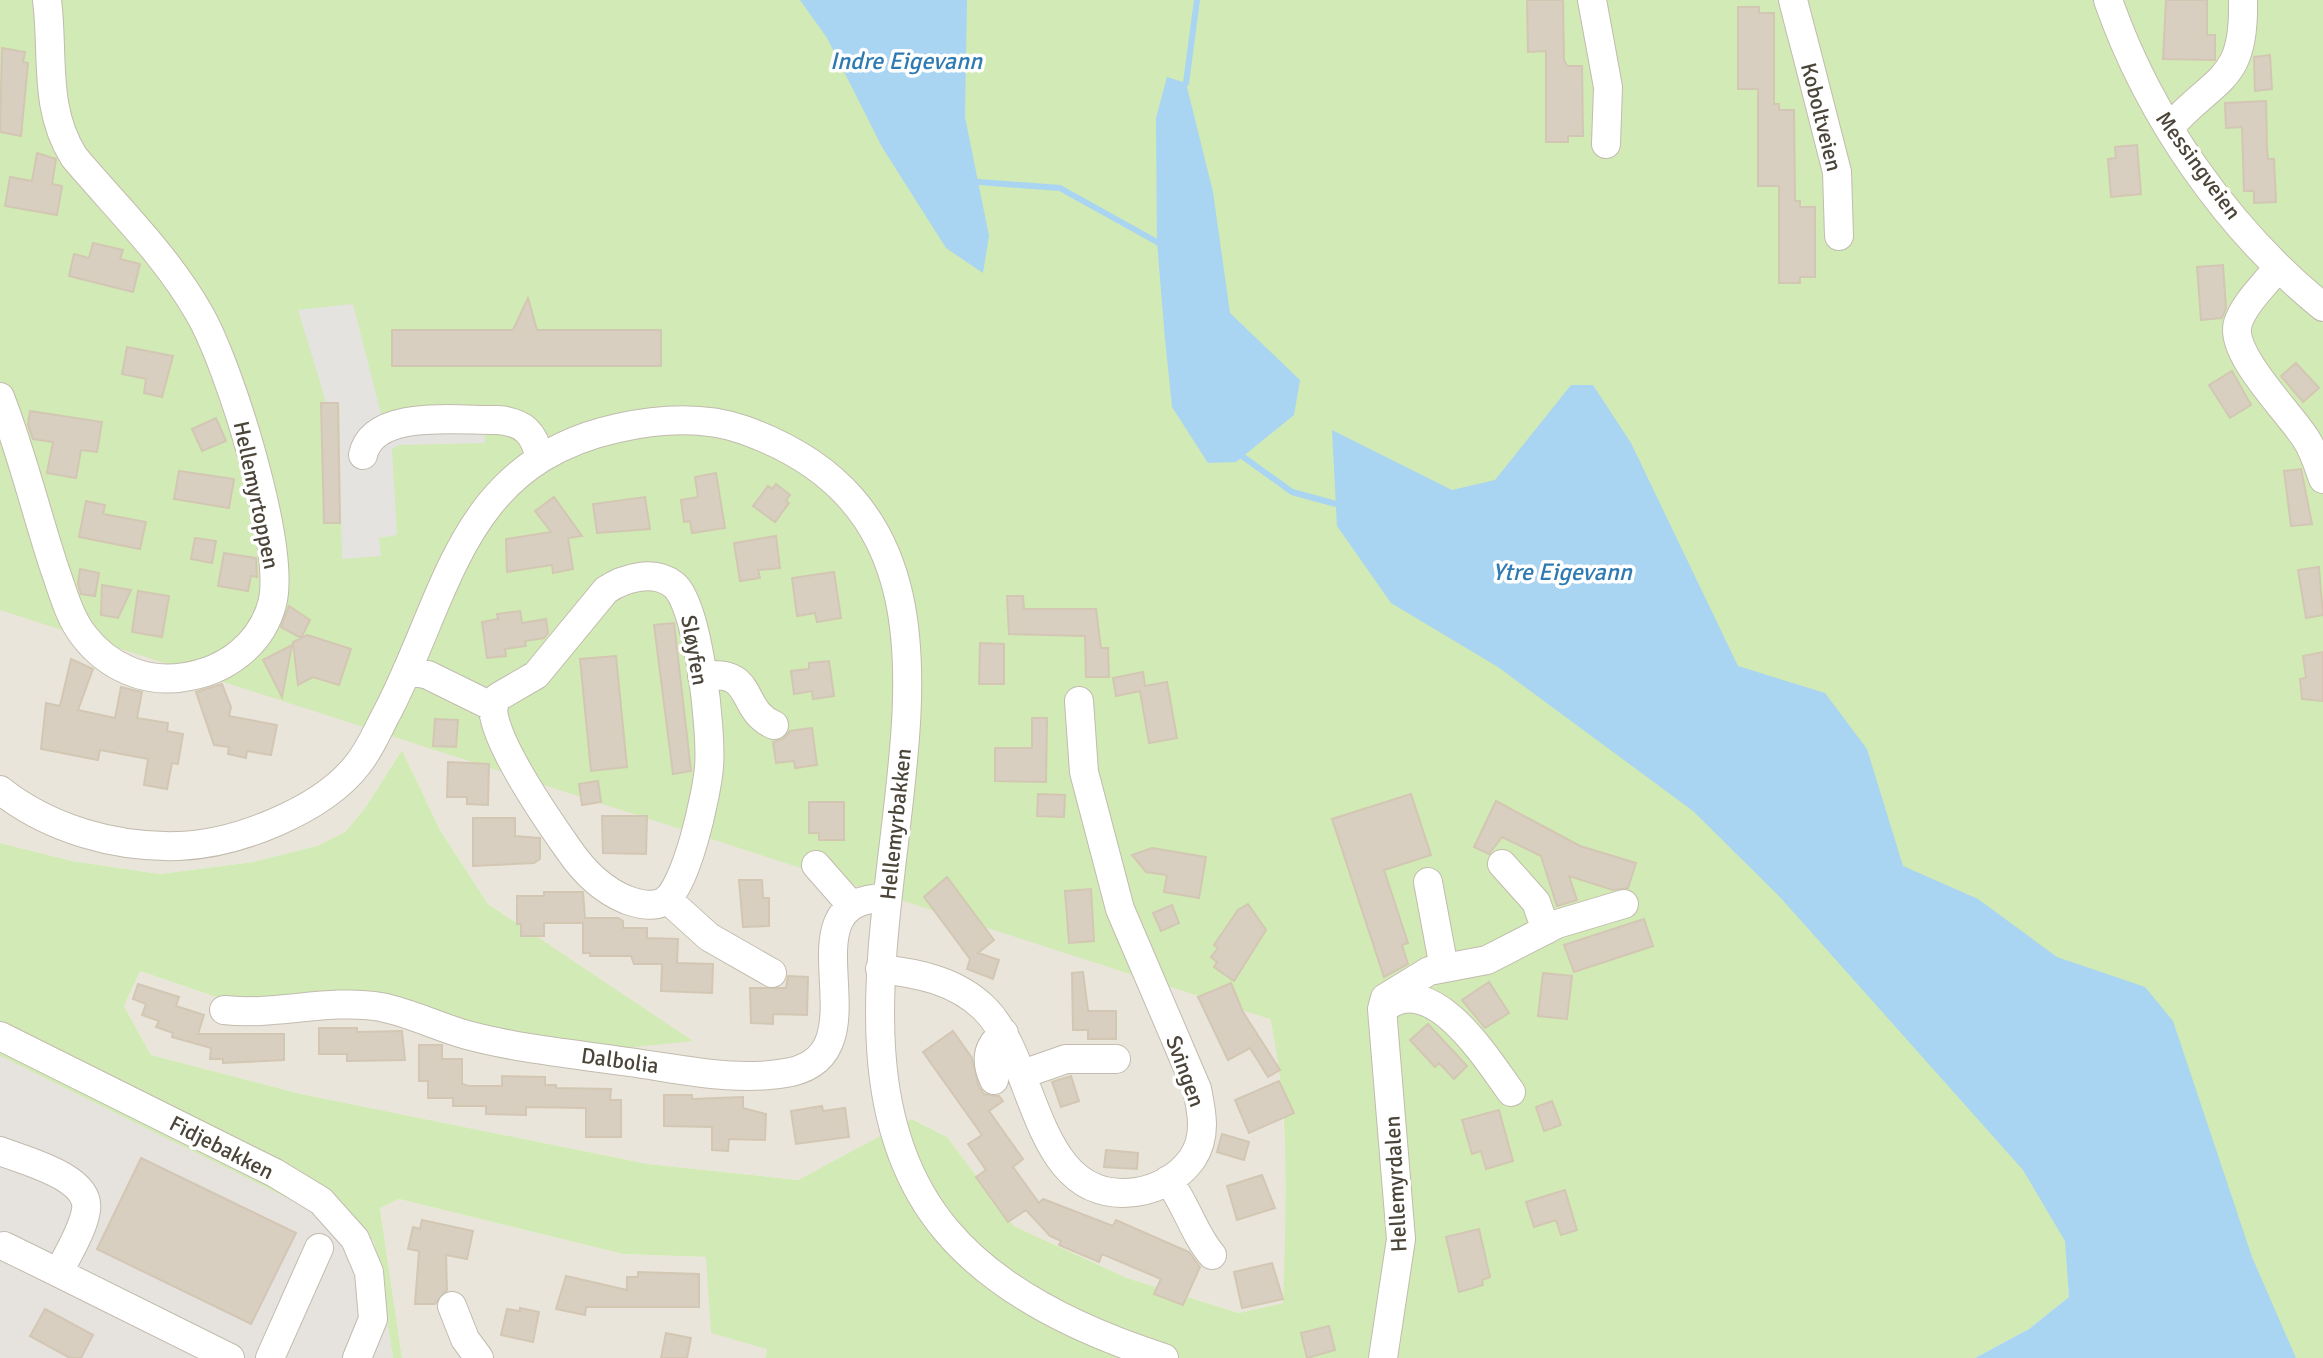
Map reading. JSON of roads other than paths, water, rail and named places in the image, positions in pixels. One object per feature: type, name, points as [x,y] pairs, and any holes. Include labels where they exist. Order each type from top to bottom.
[{"type":"street","name":"Hellemyrtoppen","points":[[0,397],[70,614],[98,653],[119,668],[137,674],[178,679],[214,671],[251,643],[273,602],[274,562],[247,438],[228,375],[199,312],[169,266],[74,157],[63,140],[51,93],[47,0]]},
{"type":"street","points":[[1592,0],[1608,87],[1606,144]]},
{"type":"street","name":"Koboltveien","points":[[1793,0],[1837,172],[1839,236]]},
{"type":"street","name":"Messingveien","points":[[2108,0],[2123,43],[2169,128],[2207,184],[2278,267],[2323,307]]},
{"type":"street","points":[[2169,128],[2187,107],[2221,83],[2233,67],[2242,38],[2243,0]]},
{"type":"street","points":[[2278,267],[2251,300],[2237,325],[2239,341],[2246,357],[2306,438],[2323,479]]},
{"type":"street","points":[[363,455],[365,444],[378,430],[395,423],[498,420],[515,422],[527,429],[540,458]]},
{"type":"street","name":"Hellemyrbakken","points":[[2,795],[58,823],[109,840],[185,846],[230,838],[293,813],[353,771],[407,670],[456,551],[501,490],[540,458],[577,439],[644,422],[676,420],[729,426],[790,453],[818,471],[854,504],[887,555],[894,572],[908,644],[908,704],[880,969],[878,1038],[890,1124],[913,1179],[945,1229],[980,1263],[1029,1298],[1078,1325],[1164,1358]]},
{"type":"street","name":"Sløyfen","points":[[493,707],[498,697],[536,675],[606,590],[620,580],[658,578],[673,584],[684,598],[691,615],[702,676],[709,763],[687,868],[677,889],[667,899]]},
{"type":"street","points":[[407,670],[428,675],[493,707],[498,735],[577,862],[615,895],[649,905],[667,899],[709,937],[772,973]]},
{"type":"street","points":[[702,676],[724,674],[739,682],[760,717],[774,725]]},
{"type":"street","name":"Svingen","points":[[880,969],[941,980],[965,991],[1004,1033],[1047,1140],[1073,1174],[1108,1192],[1145,1190],[1182,1171],[1194,1156],[1202,1136],[1202,1113],[1189,1066],[1137,954],[1120,909],[1084,772],[1079,701]]},
{"type":"street","points":[[1502,864],[1536,902],[1546,930]]},
{"type":"street","points":[[816,865],[852,906],[871,898],[886,898]]},
{"type":"street","points":[[1428,882],[1444,968]]},
{"type":"street","points":[[1382,1009],[1385,998],[1392,992],[1429,971],[1500,955],[1546,930],[1624,904]]},
{"type":"street","name":"Dalbolia","points":[[224,1010],[264,1011],[360,1005],[405,1013],[480,1038],[560,1052],[723,1074],[794,1071],[820,1057],[830,1045],[835,1012],[833,941],[845,911],[852,906]]},
{"type":"street","points":[[1382,1009],[1398,998],[1423,999],[1463,1030],[1511,1092]]},
{"type":"street","name":"Hellemyrdalen","points":[[1382,1009],[1401,1239],[1383,1358]]},
{"type":"street","points":[[994,1080],[989,1068],[989,1051],[1004,1033]]},
{"type":"street","name":"Fidjebakken","points":[[0,1036],[275,1173],[321,1201],[339,1218],[364,1256],[371,1283],[373,1319],[357,1358]]},
{"type":"street","points":[[1023,1074],[1066,1059],[1116,1059]]},
{"type":"street","points":[[0,1151],[69,1179],[81,1188],[87,1200],[86,1213],[59,1273]]},
{"type":"street","points":[[1168,1180],[1183,1200],[1204,1245],[1212,1255]]},
{"type":"street","points":[[4,1246],[230,1358]]},
{"type":"street","points":[[270,1358],[319,1248]]},
{"type":"street","points":[[452,1306],[465,1339],[479,1358]]},
{"type":"water","name":"Indre Eigevann","points":[[800,0],[967,0],[965,117],[989,236],[983,273],[946,248],[882,147],[827,38]]},
{"type":"water","points":[[1167,77],[1186,83],[1213,192],[1230,313],[1300,380],[1294,415],[1236,462],[1208,463],[1172,407],[1157,242],[1156,118]]},
{"type":"water","name":"Ytre Eigevann","points":[[1571,385],[1593,385],[1631,443],[1738,666],[1825,693],[1867,749],[1903,866],[1978,899],[2057,957],[2145,987],[2173,1021],[2252,1257],[2296,1358],[1975,1358],[2029,1329],[2069,1297],[2065,1241],[2023,1170],[1779,896],[1693,811],[1498,667],[1391,603],[1337,526],[1332,430],[1452,490],[1495,480]]},
{"type":"waterway","points":[[1186,83],[1197,0]]},
{"type":"waterway","points":[[979,182],[1060,188],[1157,242]]},
{"type":"waterway","points":[[1242,456],[1292,492],[1336,504]]}]
